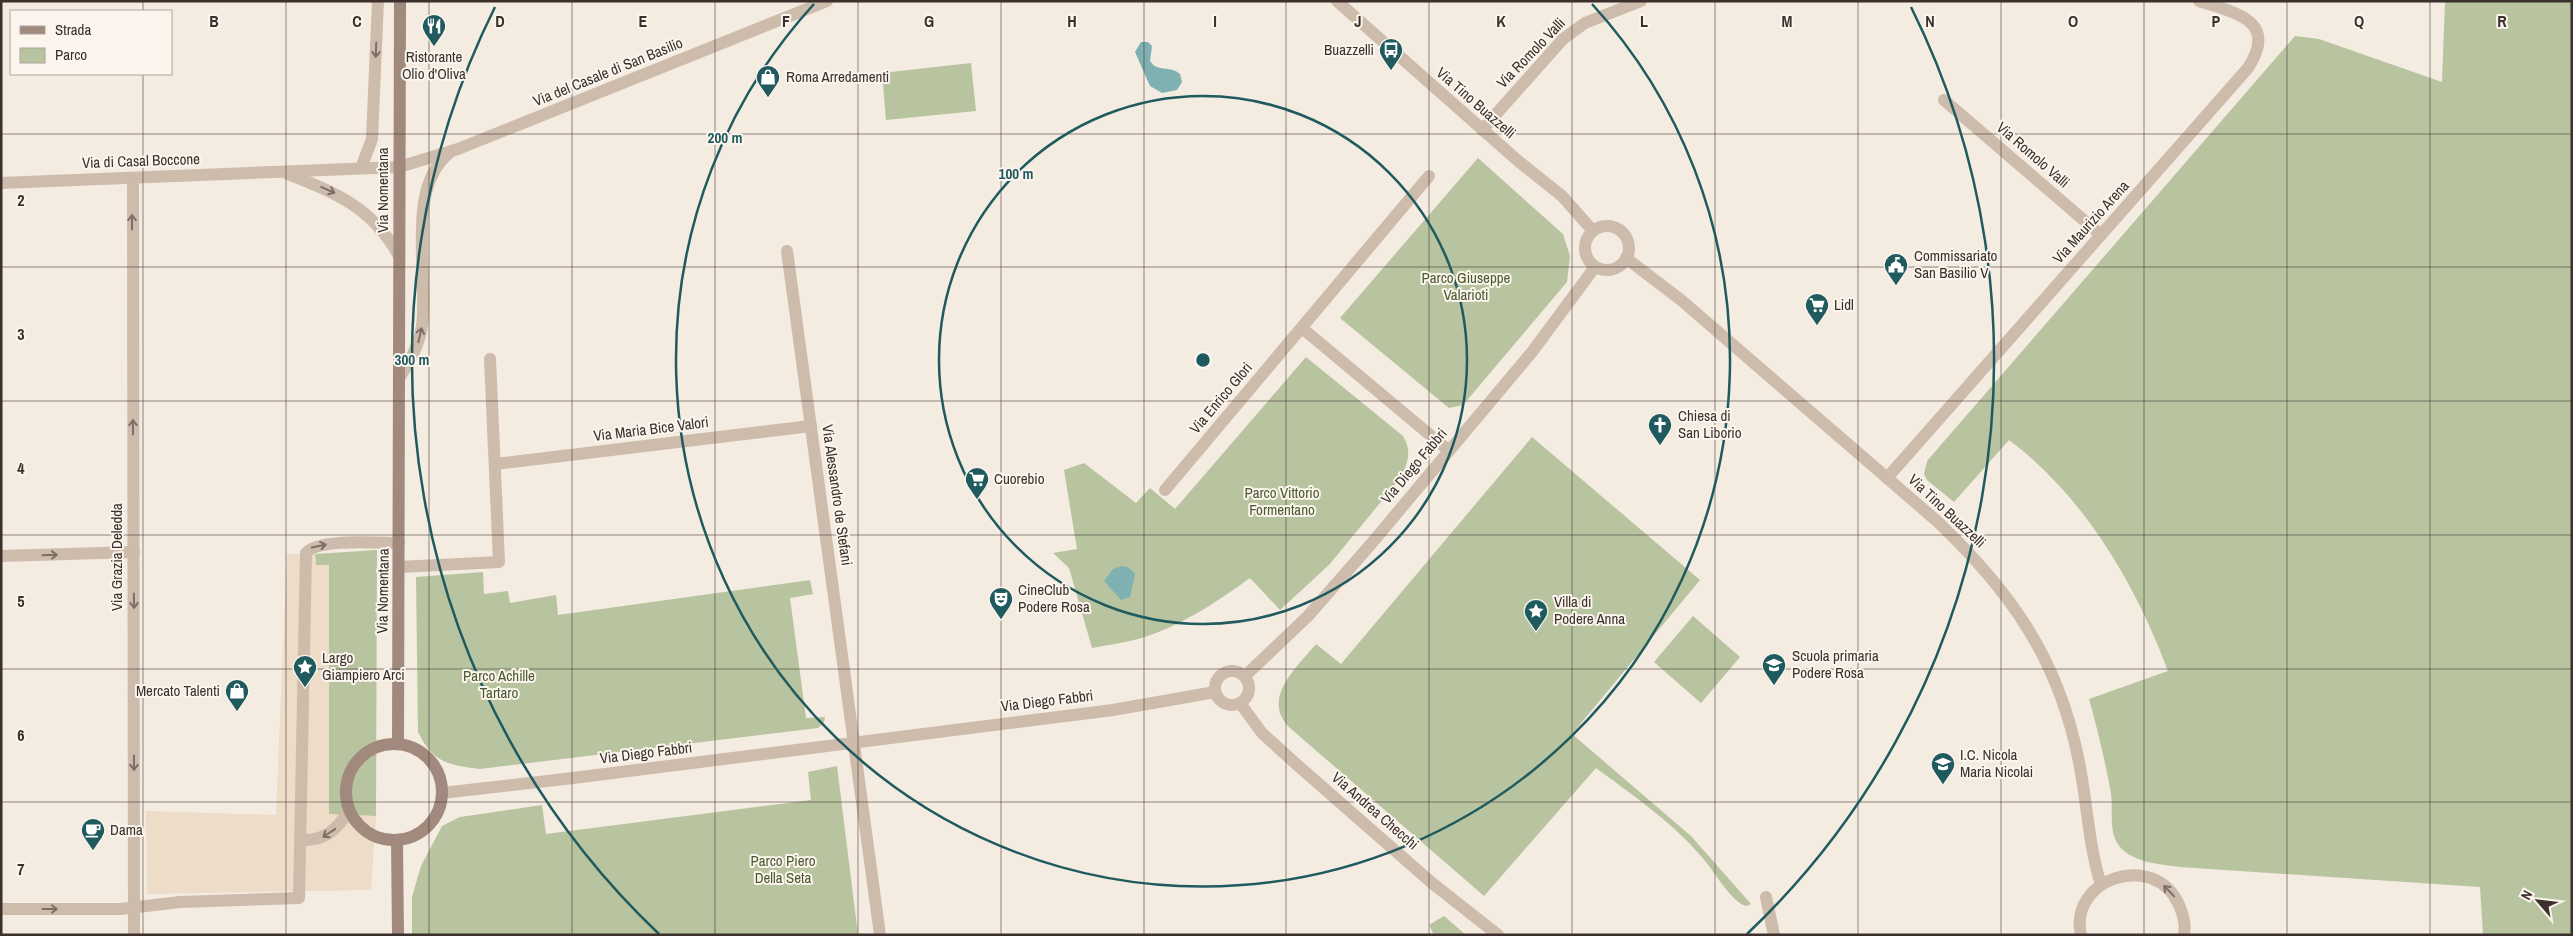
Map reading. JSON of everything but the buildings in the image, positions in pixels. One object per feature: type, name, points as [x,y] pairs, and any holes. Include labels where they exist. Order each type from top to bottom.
[{"type":"main road","name":"Via Nomentana","points":[[398,743],[400,567],[400,1]]},
{"type":"main road","points":[[398,743],[414,748],[432,762],[438,772],[442,793],[440,807],[428,826],[418,834],[397,841],[373,836],[355,821],[349,811],[345,788],[352,766],[369,750],[380,745],[398,743]]},
{"type":"main road","points":[[397,841],[398,935]]},
{"type":"street","name":"Via Nomentana","points":[[361,168],[373,133],[378,1]]},
{"type":"street","name":"Via del Casale di San Basilio","points":[[399,166],[451,152],[827,1]]},
{"type":"street","name":"Via Tino Buazzelli","points":[[1337,1],[1482,130],[1562,196],[1593,231]]},
{"type":"street","name":"Via Romolo Valli","points":[[1482,130],[1563,39],[1585,24],[1641,1]]},
{"type":"street","name":"Via Maurizio Arena","points":[[1887,478],[2238,82],[2257,52],[2258,36],[2252,22],[2240,15],[2199,1]]},
{"type":"street","name":"Via Romolo Valli","points":[[1944,100],[2101,235]]},
{"type":"street","points":[[399,378],[416,350],[422,325],[423,220],[426,195],[434,171],[451,152]]},
{"type":"street","name":"Via di Casal Boccone","points":[[1,183],[399,166]]},
{"type":"street","name":"Via di Casal Boccone","points":[[283,172],[327,189],[355,204],[383,230],[399,256]]},
{"type":"street","name":"Via Enrico Glori","points":[[1165,490],[1429,176]]},
{"type":"street","name":"Via Grazia Deledda","points":[[133,178],[134,935]]},
{"type":"street","points":[[1602,226],[1610,226],[1619,230],[1625,236],[1628,244],[1626,258],[1617,267],[1608,270],[1595,267],[1585,252],[1586,239],[1593,231],[1602,226]]},
{"type":"street","name":"Via Alessandro de Stefani","points":[[787,251],[854,743]]},
{"type":"street","name":"Via Tino Buazzelli","points":[[1626,258],[1680,300],[1938,522],[1978,562],[2023,619],[2037,642],[2060,691],[2074,737],[2085,794],[2094,860],[2101,885]]},
{"type":"street","name":"Via Diego Fabbri","points":[[1245,676],[1308,616],[1532,352],[1595,267]]},
{"type":"street","points":[[1302,328],[1448,450]]},
{"type":"street","points":[[400,567],[499,562],[490,359]]},
{"type":"street","name":"Via Maria Bice Valori","points":[[495,464],[811,426]]},
{"type":"street","points":[[1,909],[133,907],[180,902],[299,898],[305,558],[310,548],[335,544],[400,543]]},
{"type":"street","points":[[1,556],[134,552]]},
{"type":"street","points":[[1233,670],[1245,676],[1250,689],[1246,698],[1240,703],[1233,706],[1225,704],[1214,692],[1216,680],[1226,672],[1233,670]]},
{"type":"street","name":"Via Diego Fabbri","points":[[442,793],[1112,710],[1214,692]]},
{"type":"street","name":"Via Andrea Checchi","points":[[1240,703],[1262,733],[1295,763],[1432,883],[1498,935]]},
{"type":"street","points":[[854,743],[880,935]]},
{"type":"street","points":[[301,840],[314,841],[327,836],[349,811]]},
{"type":"street","points":[[2081,935],[2082,913],[2089,897],[2101,885],[2116,876],[2133,874],[2150,877],[2165,885],[2176,898],[2183,914],[2184,935]]},
{"type":"street","points":[[1766,897],[1774,935]]},
{"type":"green space","points":[[2445,1],[2572,1],[2572,935],[2483,935],[2480,887],[2180,867],[2137,859],[2129,855],[2117,843],[2113,831],[2111,793],[2089,699],[2168,671],[2140,606],[2105,544],[2084,515],[2036,462],[2009,440],[1954,502],[1927,480],[1924,474],[1927,461],[2295,36],[2319,39],[2442,82]]},
{"type":"green space","points":[[971,63],[976,111],[886,120],[882,73]]},
{"type":"green space","name":"Parco Giuseppe Valarioti","points":[[1478,158],[1563,234],[1570,256],[1567,282],[1463,405],[1449,408],[1340,318]]},
{"type":"green space","name":"Parco Vittorio Formentano","points":[[1306,357],[1403,436],[1408,448],[1408,459],[1399,480],[1329,565],[1280,610],[1250,578],[1211,605],[1168,628],[1138,639],[1092,648],[1069,568],[1053,553],[1077,549],[1064,470],[1084,463],[1136,503],[1150,488],[1175,509]]},
{"type":"green space","points":[[1532,437],[1700,580],[1572,734],[1691,836],[1751,904],[1746,906],[1734,898],[1690,844],[1651,809],[1596,768],[1484,896],[1290,728],[1282,717],[1279,706],[1280,695],[1285,684],[1316,644],[1341,664]]},
{"type":"green space","points":[[377,550],[376,816],[329,815],[329,566],[316,565],[315,554]]},
{"type":"green space","name":"Parco Achille Tartaro","points":[[483,572],[484,594],[508,591],[510,603],[556,595],[558,615],[810,580],[813,594],[790,598],[806,718],[825,717],[824,722],[818,728],[480,769],[459,766],[443,761],[430,750],[418,732],[416,577]]},
{"type":"green space","points":[[1693,616],[1740,657],[1701,703],[1654,662]]},
{"type":"green space","name":"Parco Piero Della Seta","points":[[837,766],[858,935],[412,935],[412,897],[421,866],[442,826],[460,817],[542,805],[546,834],[811,800],[808,772]]},
{"type":"green space","points":[[1444,916],[1466,935],[1434,935],[1429,925]]},
{"type":"shaded area","name":"Largo Giampiero Arci","points":[[287,554],[315,554],[316,565],[329,565],[329,814],[376,816],[371,890],[147,894],[146,811],[276,815]]},
{"type":"water","points":[[1141,42],[1148,42],[1152,46],[1150,61],[1153,65],[1176,71],[1180,74],[1182,82],[1177,90],[1162,93],[1150,86],[1135,52]]},
{"type":"water","points":[[1122,566],[1128,567],[1135,574],[1130,597],[1121,600],[1104,581],[1113,569]]},
{"type":"place","name":"Ristorante Olio d'Oliva","points":[[434,47]]},
{"type":"place","name":"Buazzelli","points":[[1391,71]]},
{"type":"place","name":"Roma Arredamenti","points":[[768,98]]},
{"type":"place","name":"Commissariato San Basilio V","points":[[1896,286]]},
{"type":"place","name":"Lidl","points":[[1817,326]]},
{"type":"place","name":"Chiesa di San Liborio","points":[[1660,446]]},
{"type":"place","name":"Cuorebio","points":[[977,500]]},
{"type":"place","name":"CineClub Podere Rosa","points":[[1001,620]]},
{"type":"place","name":"Villa di Podere Anna","points":[[1536,632]]},
{"type":"place","name":"Scuola primaria Podere Rosa","points":[[1774,686]]},
{"type":"place","name":"Largo Giampiero Arci","points":[[305,688]]},
{"type":"place","name":"Mercato Talenti","points":[[237,712]]},
{"type":"place","name":"I.C. Nicola Maria Nicolai","points":[[1943,785]]},
{"type":"place","name":"Dama","points":[[93,851]]}]
